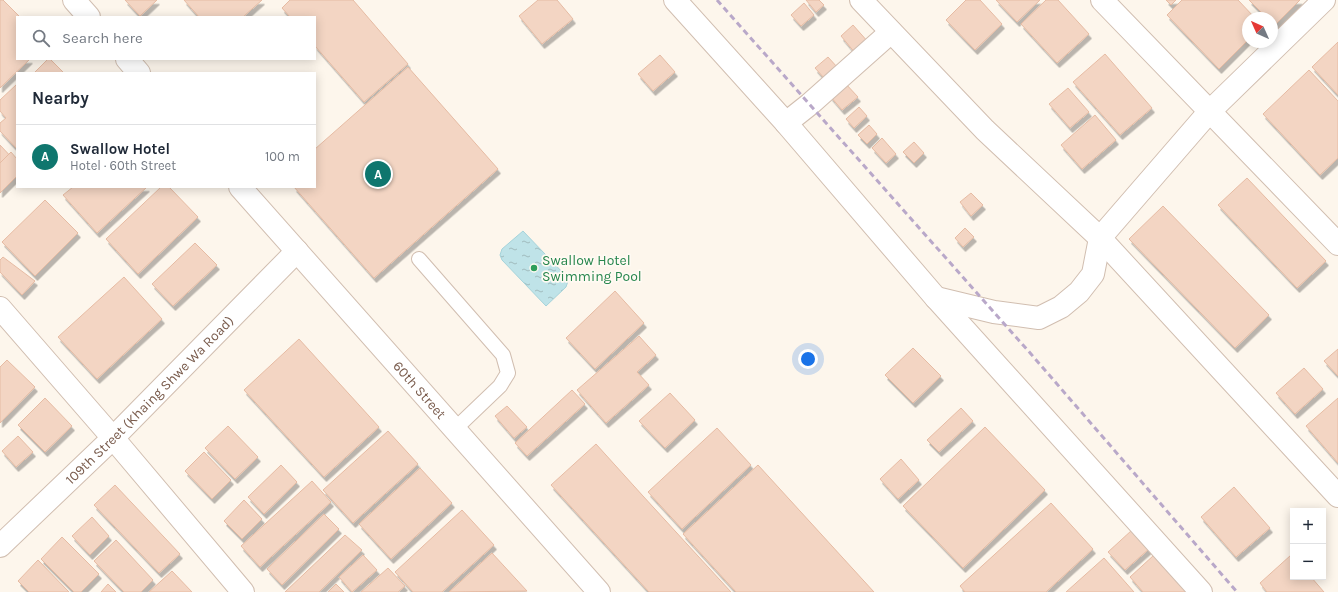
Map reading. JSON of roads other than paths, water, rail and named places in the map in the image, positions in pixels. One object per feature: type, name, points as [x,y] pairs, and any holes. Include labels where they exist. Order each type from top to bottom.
[{"type":"street","points":[[74,0],[88,16]]},
{"type":"street","points":[[675,0],[786,123],[936,298],[1201,592]]},
{"type":"street","points":[[861,0],[985,130],[1100,238],[1338,496]]},
{"type":"street","points":[[1102,0],[1338,244]]},
{"type":"street","points":[[936,298],[994,312],[1039,318],[1061,307],[1079,292],[1093,274],[1100,238],[1209,112],[1324,0]]},
{"type":"street","points":[[786,123],[810,104],[891,32]]},
{"type":"street","points":[[127,60],[138,72]]},
{"type":"street","name":"60th Street","points":[[241,188],[599,592]]},
{"type":"street","name":"109th Street (Khaing Shwe Wa Road)","points":[[0,546],[113,438],[296,251]]},
{"type":"street","points":[[0,308],[113,438],[243,592]]},
{"type":"lane","points":[[419,258],[503,356],[508,373],[500,386],[454,429]]},
{"type":"water","name":"Swallow Hotel Swimming Pool","points":[[523,231],[566,276],[568,281],[566,287],[546,306],[502,260],[500,255],[502,249]]},
{"type":"railway","points":[[717,0],[1031,354],[1237,592]]},
{"type":"place","name":"Swallow Hotel","points":[[378,174]]},
{"type":"place","name":"Swallow Hotel Swimming Pool","points":[[534,268]]}]
